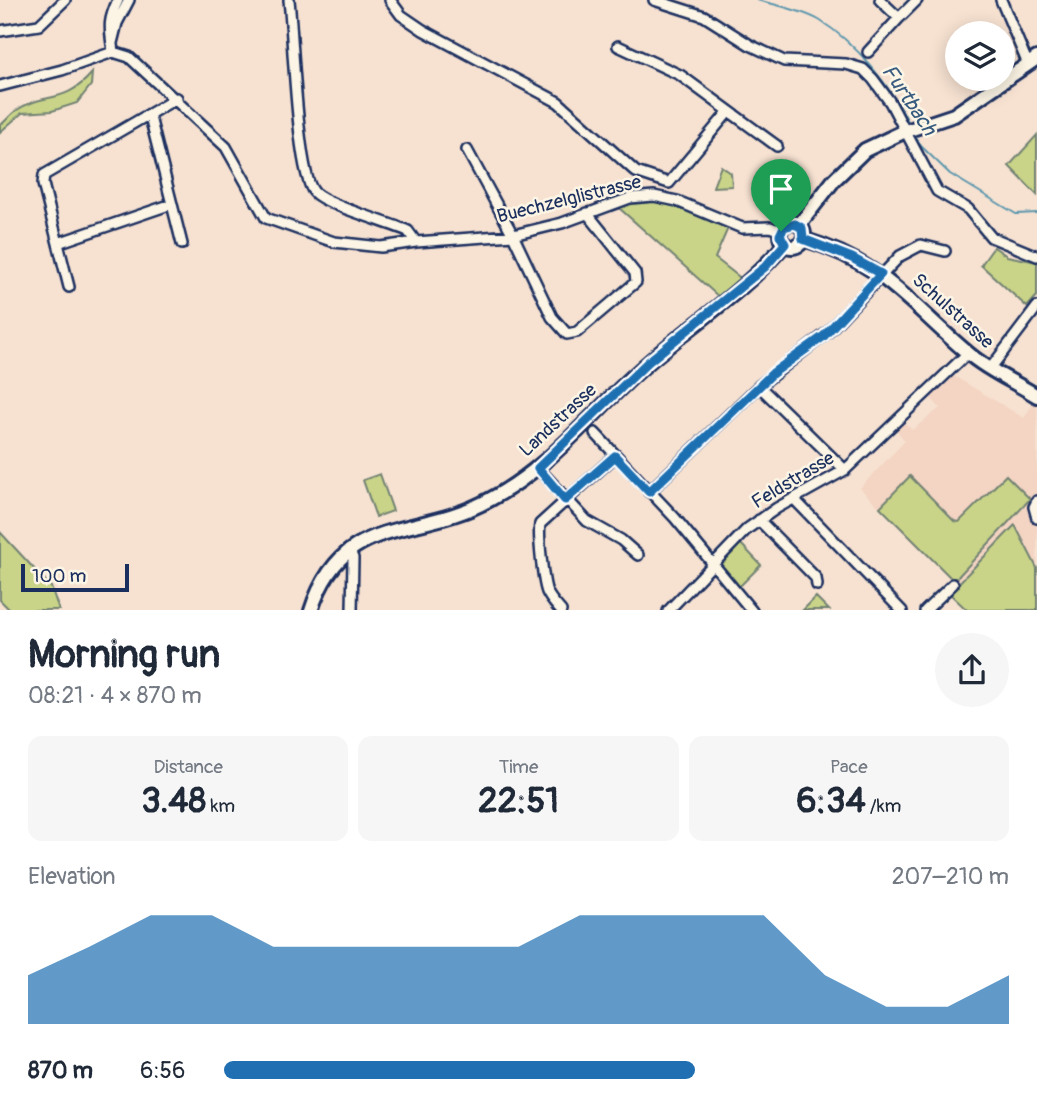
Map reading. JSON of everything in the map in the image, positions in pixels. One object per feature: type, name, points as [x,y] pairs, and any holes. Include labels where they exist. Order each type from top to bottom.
[{"type":"main road","points":[[799,225],[834,180],[865,150],[954,115],[1032,60]]},
{"type":"main road","points":[[791,223],[799,225],[803,239],[795,246],[785,244],[781,231],[791,223]]},
{"type":"main road","name":"Schulstrasse","points":[[803,239],[852,258],[881,274],[968,353],[1037,396]]},
{"type":"main road","name":"Landstrasse","points":[[312,610],[328,573],[349,549],[369,537],[475,508],[538,468],[640,370],[765,267],[785,244]]},
{"type":"street","points":[[0,31],[39,25],[65,0]]},
{"type":"street","points":[[112,48],[109,20],[118,0]]},
{"type":"street","points":[[112,48],[117,23],[129,0]]},
{"type":"street","points":[[289,0],[303,158],[310,187],[326,200],[408,231],[416,242]]},
{"type":"street","points":[[390,0],[401,15],[423,30],[558,102],[636,172],[669,183]]},
{"type":"street","points":[[654,0],[704,16],[750,45],[784,61],[846,64],[863,69],[883,91],[909,132],[940,195],[968,209],[992,237],[1037,256]]},
{"type":"street","points":[[880,0],[899,18]]},
{"type":"street","points":[[868,52],[917,0]]},
{"type":"street","points":[[1001,0],[1032,60]]},
{"type":"street","points":[[618,46],[680,75],[777,146]]},
{"type":"street","points":[[0,86],[62,70],[112,48]]},
{"type":"street","name":"Buechzelglistrasse","points":[[112,48],[130,57],[177,98],[226,147],[261,213],[271,222],[334,242],[360,247],[513,235],[630,198],[668,198],[742,228],[770,227],[781,231]]},
{"type":"street","points":[[69,287],[43,184],[44,175],[150,117],[177,98]]},
{"type":"street","points":[[668,198],[669,183],[729,111]]},
{"type":"street","points":[[150,117],[181,244]]},
{"type":"street","points":[[467,150],[513,235],[552,317],[567,334],[577,332],[635,282],[635,273],[587,213]]},
{"type":"street","points":[[58,243],[172,204]]},
{"type":"street","points":[[649,492],[760,386],[802,349],[824,336],[900,256],[921,245],[945,251]]},
{"type":"street","points":[[990,369],[1037,307]]},
{"type":"street","name":"Feldstrasse","points":[[669,610],[713,561],[759,520],[845,471],[968,353]]},
{"type":"street","points":[[760,386],[845,471]]},
{"type":"street","points":[[595,433],[713,561],[751,610]]},
{"type":"street","points":[[560,610],[545,588],[543,556],[538,540],[540,524],[615,456]]},
{"type":"street","points":[[538,468],[587,521],[621,540],[638,555]]},
{"type":"street","points":[[793,499],[901,610]]},
{"type":"street","points":[[1037,501],[1034,507],[1037,518]]},
{"type":"street","points":[[759,520],[816,578],[817,584]]},
{"type":"street","points":[[349,549],[353,558],[352,610]]},
{"type":"street","points":[[926,610],[953,584]]},
{"type":"shaded area","points":[[954,376],[1024,418],[1034,402],[1037,404],[1037,610],[967,610],[957,585],[860,488],[905,441],[895,428],[903,421],[912,430],[940,408],[931,398]]},
{"type":"green space","points":[[92,73],[91,85],[77,103],[52,111],[22,113],[0,132],[0,125],[17,110],[73,90]]},
{"type":"green space","points":[[1037,135],[1037,195],[1009,166]]},
{"type":"green space","points":[[721,166],[731,173],[732,186],[713,187]]},
{"type":"green space","points":[[637,200],[672,206],[728,228],[715,258],[743,280],[720,298],[618,207]]},
{"type":"green space","points":[[994,247],[1007,256],[1037,262],[1037,296],[1027,307],[981,265]]},
{"type":"green space","points":[[380,474],[393,511],[376,517],[363,480]]},
{"type":"green space","points":[[1006,475],[1030,499],[954,581],[880,507],[910,476],[954,521],[959,522]]},
{"type":"green space","points":[[1015,525],[1037,568],[1037,610],[967,610],[949,593]]},
{"type":"green space","points":[[0,532],[51,587],[59,610],[10,610],[0,600]]},
{"type":"green space","points":[[740,543],[761,565],[739,587],[720,564]]},
{"type":"green space","points":[[816,597],[829,610],[803,610]]},
{"type":"waterway","name":"Furtbach","points":[[757,0],[804,13],[833,30],[871,67],[893,95],[910,125]]},
{"type":"waterway","name":"Furtbach","points":[[914,133],[921,146],[950,174],[1016,214],[1037,213]]},
{"type":"route","points":[[791,223],[799,225],[803,239],[852,258],[881,274],[824,336],[802,349],[773,373],[649,492],[615,456],[565,500],[538,468],[648,362],[765,267],[785,244],[780,235],[781,231],[791,223]]}]
